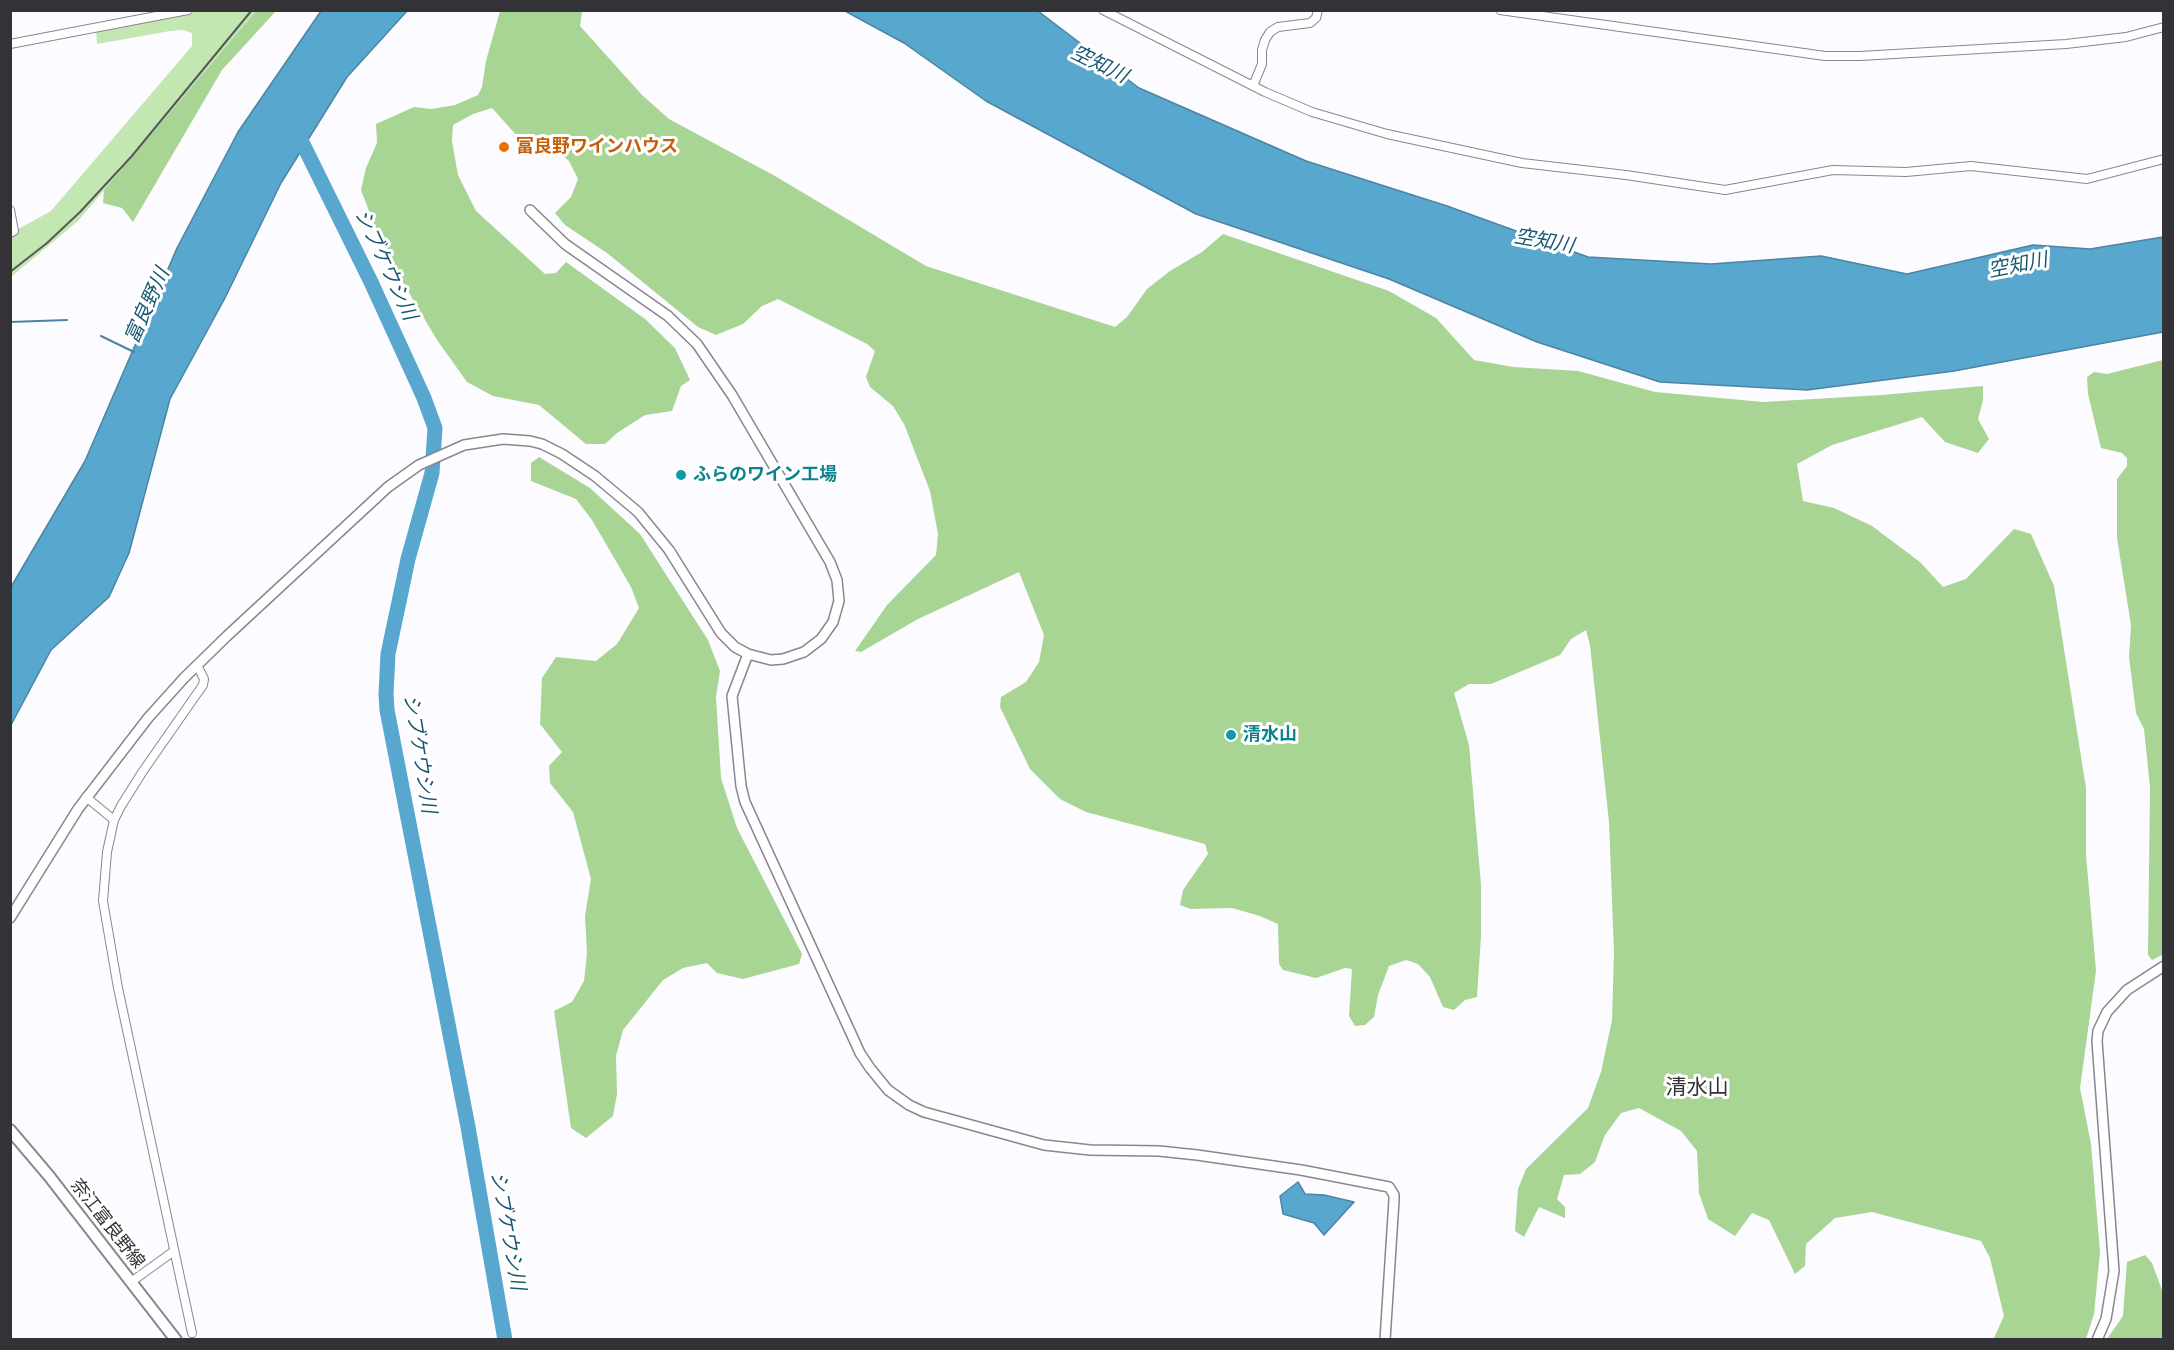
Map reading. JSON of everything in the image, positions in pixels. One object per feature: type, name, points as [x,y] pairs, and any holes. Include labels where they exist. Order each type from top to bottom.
[{"type":"main road","name":"奈江富良野線","points":[[10,1130],[36,1159],[176,1340]]},
{"type":"street","points":[[10,44],[188,10]]},
{"type":"street","points":[[1102,10],[1253,86],[1312,111],[1387,134],[1522,163],[1626,175],[1725,190],[1833,170],[1898,172],[1971,166],[2087,179],[2163,159]]},
{"type":"street","points":[[1253,86],[1262,64],[1262,50],[1270,32],[1278,27],[1310,23],[1316,18],[1318,10]]},
{"type":"street","points":[[1500,10],[1825,56],[2066,44],[2126,37],[2163,27]]},
{"type":"street","points":[[10,210],[14,231],[10,233]]},
{"type":"street","points":[[10,918],[86,797],[142,725],[197,665],[388,487],[437,455],[464,445],[492,439],[530,441],[562,454],[595,476],[638,512],[658,534],[721,633],[735,647],[747,654],[771,660],[783,659],[804,652],[821,639],[833,622],[839,601],[837,580],[830,562],[727,388],[693,339],[673,320],[565,244],[530,210]]},
{"type":"street","points":[[747,654],[732,696],[741,786],[746,802],[860,1053],[883,1084],[900,1098],[924,1112],[1044,1145],[1090,1150],[1159,1151],[1197,1155],[1312,1172],[1389,1187],[1394,1200],[1385,1340]]},
{"type":"street","points":[[192,1333],[105,920],[103,884],[114,820],[143,771],[203,685],[204,679],[197,665]]},
{"type":"street","points":[[86,797],[114,820]]},
{"type":"street","points":[[2097,1340],[2106,1319],[2114,1271],[2098,1031],[2107,1012],[2127,990],[2162,967]]},
{"type":"street","points":[[131,1282],[174,1251]]},
{"type":"green space","points":[[188,11],[256,11],[78,221],[11,277],[11,233],[51,211],[192,46],[192,33],[183,30],[97,44],[96,28]]},
{"type":"green space","points":[[256,11],[276,11],[222,70],[133,222],[122,208],[103,203],[104,190]]},
{"type":"green space","points":[[500,11],[582,11],[580,26],[642,95],[669,119],[775,176],[926,266],[1115,327],[1127,317],[1147,289],[1170,271],[1202,252],[1223,234],[1389,291],[1436,318],[1474,360],[1513,367],[1578,371],[1655,392],[1763,402],[1983,386],[1983,400],[1978,419],[1989,439],[1978,453],[1945,442],[1922,417],[1832,445],[1797,464],[1803,501],[1834,508],[1872,526],[1920,562],[1943,587],[1966,579],[2014,529],[2031,534],[2054,586],[2086,788],[2086,855],[2096,971],[2080,1088],[2091,1144],[2100,1252],[2094,1314],[2086,1339],[1989,1339],[1994,1338],[2004,1316],[1990,1258],[1981,1241],[1872,1212],[1835,1218],[1806,1244],[1805,1266],[1795,1274],[1769,1220],[1752,1213],[1735,1236],[1708,1219],[1699,1193],[1697,1151],[1681,1131],[1639,1108],[1621,1113],[1605,1135],[1595,1162],[1580,1174],[1564,1175],[1557,1199],[1565,1207],[1565,1218],[1539,1207],[1524,1237],[1515,1231],[1518,1189],[1526,1169],[1588,1108],[1601,1072],[1612,1020],[1614,953],[1609,822],[1590,645],[1586,630],[1571,639],[1560,655],[1491,684],[1469,684],[1454,693],[1469,745],[1481,885],[1481,936],[1477,997],[1465,1000],[1454,1010],[1443,1007],[1430,977],[1418,964],[1406,960],[1389,966],[1378,995],[1374,1017],[1365,1025],[1355,1026],[1349,1016],[1352,969],[1345,968],[1316,978],[1283,970],[1279,964],[1278,924],[1232,908],[1191,909],[1180,905],[1183,890],[1208,854],[1205,844],[1086,812],[1060,799],[1030,769],[1000,707],[1001,697],[1026,682],[1039,662],[1044,635],[1019,572],[918,619],[861,652],[855,651],[887,605],[936,555],[938,534],[930,491],[904,424],[893,406],[870,387],[866,377],[875,351],[867,344],[778,299],[762,306],[743,324],[716,335],[698,327],[607,253],[565,225],[555,213],[571,197],[578,179],[569,161],[553,148],[541,150],[528,148],[492,108],[473,114],[453,125],[452,141],[458,175],[476,211],[545,274],[556,273],[566,262],[645,319],[675,348],[690,380],[681,386],[672,411],[645,415],[617,433],[605,444],[586,444],[539,405],[493,396],[467,382],[437,340],[405,286],[374,224],[361,190],[366,168],[377,143],[376,124],[414,107],[432,109],[455,105],[478,95],[482,87],[486,61]]},
{"type":"green space","points":[[2163,360],[2164,954],[2152,960],[2148,955],[2150,787],[2144,729],[2136,713],[2129,657],[2131,625],[2117,538],[2117,479],[2127,466],[2127,458],[2122,453],[2101,448],[2088,394],[2087,377],[2094,372],[2107,374]]},
{"type":"green space","points":[[539,457],[590,488],[640,534],[708,640],[720,671],[716,697],[721,778],[737,828],[802,954],[799,964],[743,979],[717,973],[707,963],[683,968],[663,980],[623,1030],[616,1056],[617,1094],[613,1116],[586,1138],[571,1128],[554,1011],[572,1002],[584,981],[587,953],[585,916],[591,879],[573,812],[550,783],[549,766],[562,752],[540,724],[542,678],[556,657],[596,661],[617,644],[639,608],[631,587],[592,520],[576,499],[531,481],[531,463]]},
{"type":"green space","points":[[2145,1255],[2152,1263],[2163,1293],[2163,1339],[2107,1339],[2123,1316],[2127,1262]]},
{"type":"water","points":[[321,11],[407,11],[347,77],[281,183],[225,298],[170,399],[129,553],[109,597],[51,650],[11,725],[11,587],[85,461],[177,248],[238,132]]},
{"type":"water","name":"空知川","points":[[845,11],[1038,11],[1139,88],[1306,161],[1447,206],[1588,257],[1711,264],[1821,256],[1907,274],[2033,245],[2090,249],[2163,237],[2163,332],[1954,371],[1807,390],[1660,382],[1537,342],[1389,279],[1196,214],[986,101],[904,43]]},
{"type":"water","points":[[1298,1182],[1305,1194],[1324,1195],[1354,1202],[1324,1235],[1314,1223],[1283,1214],[1280,1196]]},
{"type":"waterway","name":"シブケウシ川","points":[[296,130],[371,282],[424,398],[435,428],[432,473],[408,559],[388,654],[387,710],[468,1127],[505,1340]]},
{"type":"waterway","points":[[10,322],[67,320]]},
{"type":"waterway","name":"富良野川","points":[[101,336],[134,352]]},
{"type":"railway","points":[[10,272],[47,243],[80,212],[131,157],[252,10]]},
{"type":"place","name":"富良野ワインハウス","points":[[504,147]]},
{"type":"place","name":"ふらのワイン工場","points":[[681,475]]},
{"type":"place","name":"清水山","points":[[1231,735]]},
{"type":"district","name":"清水山","points":[[1697,1088]]}]
